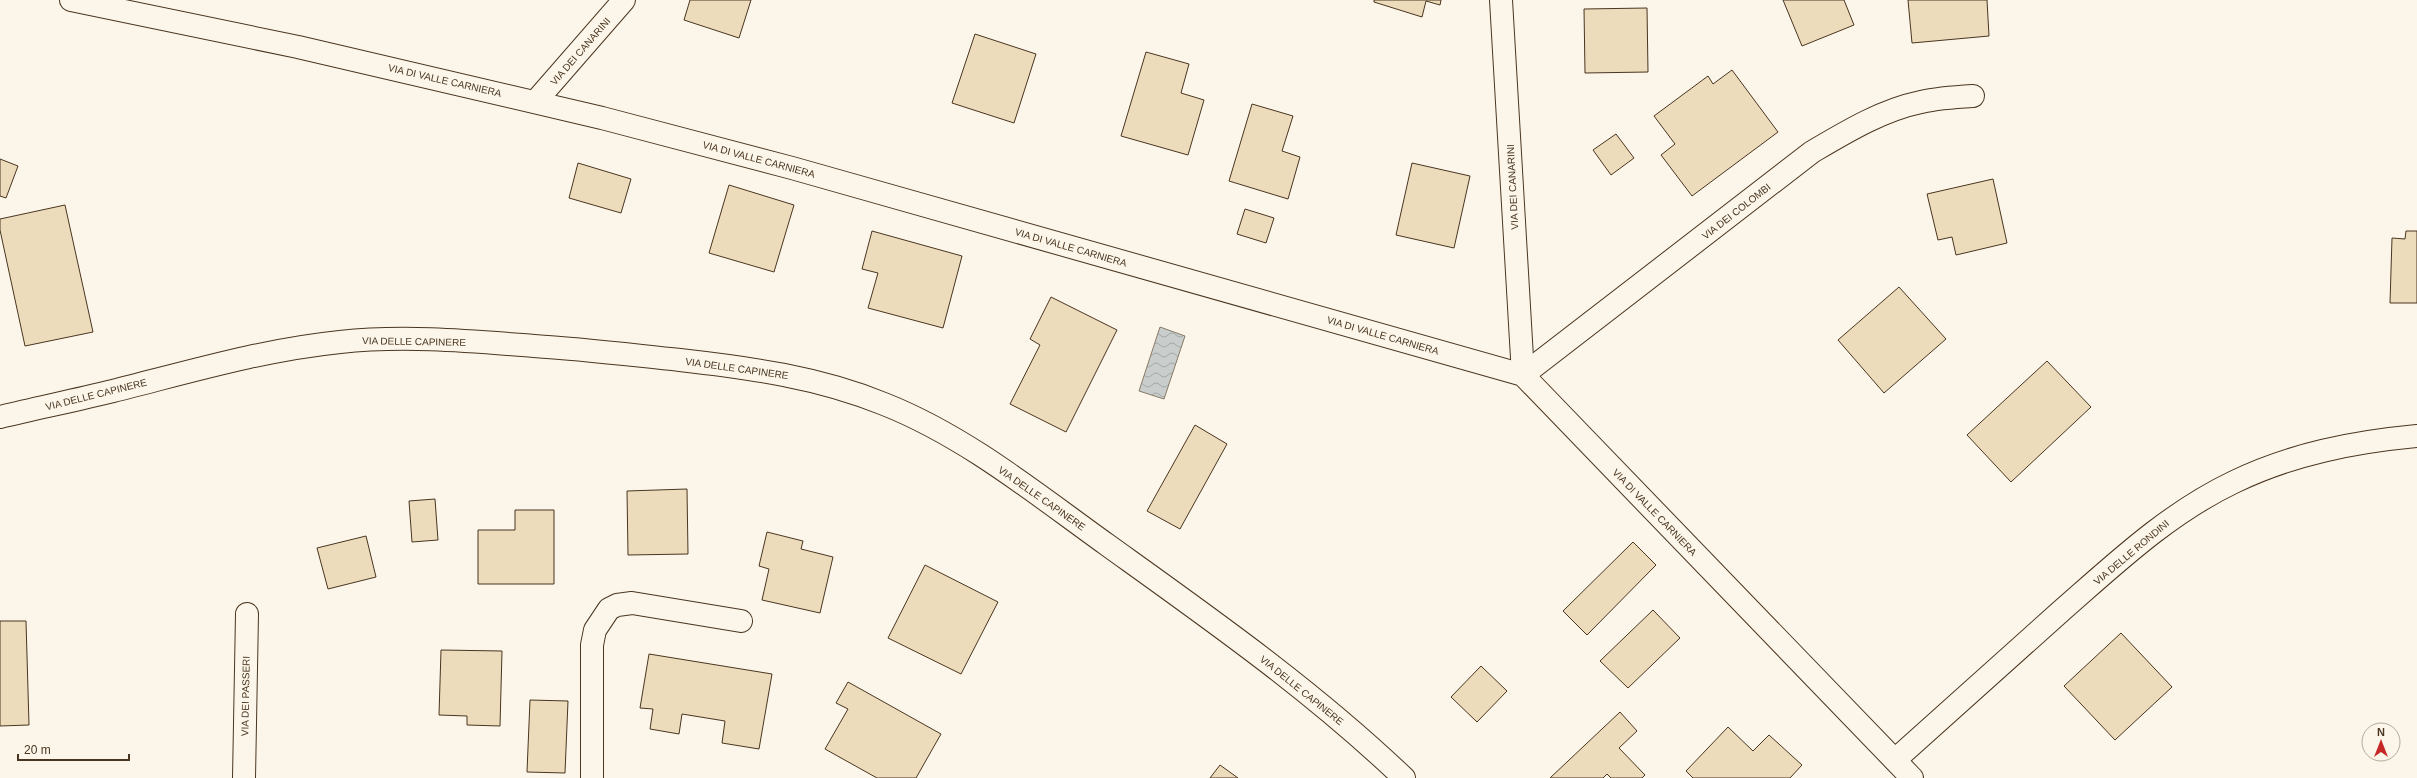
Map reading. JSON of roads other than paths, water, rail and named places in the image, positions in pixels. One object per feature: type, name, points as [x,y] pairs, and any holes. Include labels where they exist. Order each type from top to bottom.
[{"type":"street","name":"VIA DI VALLE CARNIERA","points":[[71,0],[298,47],[536,101],[792,168],[1523,375],[1912,778]]},
{"type":"street","name":"VIA DEI CANARINI","points":[[536,101],[624,0]]},
{"type":"street","name":"VIA DEI CANARINI","points":[[1501,0],[1523,375]]},
{"type":"street","name":"VIA DEI COLOMBI","points":[[1523,375],[1812,152],[1849,130],[1902,107],[1931,100],[1973,96]]},
{"type":"street","name":"VIA DELLE CAPINERE","points":[[0,417],[111,391],[237,358],[313,345],[366,340],[429,340],[569,348],[752,368],[805,378],[890,406],[934,428],[994,464],[1250,647],[1307,692],[1404,778]]},
{"type":"street","name":"VIA DELLE RONDINI","points":[[1895,760],[2138,543],[2198,501],[2248,475],[2311,453],[2348,444],[2417,436]]},
{"type":"street","points":[[592,778],[592,645],[596,626],[609,609],[617,605],[632,603],[741,621]]},
{"type":"street","name":"VIA DEI PASSERI","points":[[244,778],[247,614]]},
{"type":"water","points":[[1160,327],[1185,336],[1164,399],[1139,391]]}]
